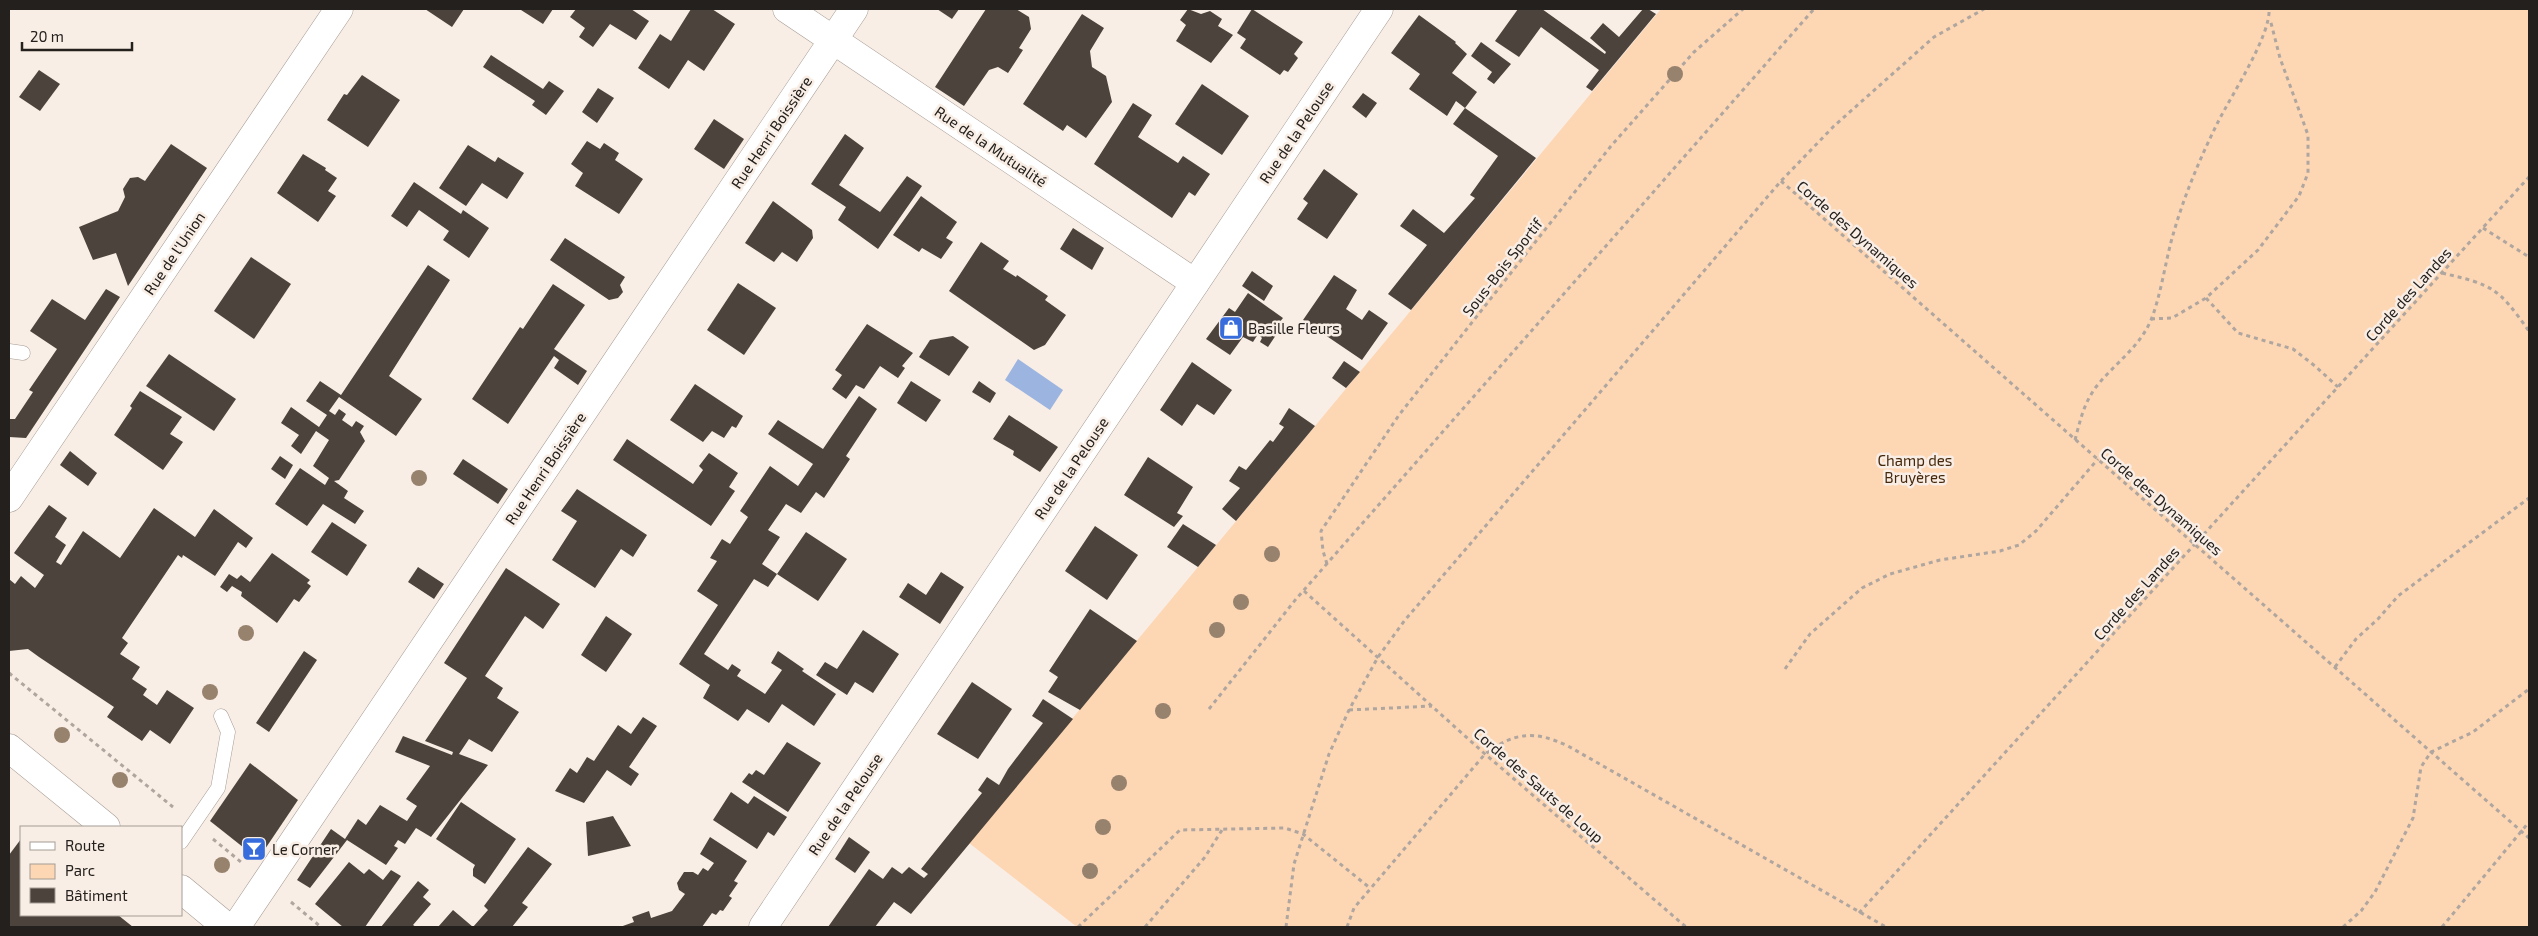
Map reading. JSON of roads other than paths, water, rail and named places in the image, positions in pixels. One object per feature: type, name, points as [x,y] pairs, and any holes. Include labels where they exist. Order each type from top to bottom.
[{"type":"street","name":"Rue de l'Union","points":[[9,498],[339,9]]},
{"type":"street","name":"Rue de la Mutualité","points":[[787,9],[1195,283]]},
{"type":"street","name":"Rue Henri Boissière","points":[[236,927],[854,9]]},
{"type":"street","name":"Rue de la Pelouse","points":[[763,927],[1379,9]]},
{"type":"street","points":[[9,748],[105,826]]},
{"type":"street","points":[[182,891],[227,927]]},
{"type":"lane","points":[[9,350],[23,353]]},
{"type":"lane","points":[[182,841],[218,788],[228,732],[221,716]]},
{"type":"water","points":[[1018,359],[1063,390],[1050,410],[1005,380]]},
{"type":"place","name":"Basille Fleurs","points":[[1231,328]]},
{"type":"place","name":"Le Corner","points":[[254,849]]},
{"type":"park label","name":"Champ des Bruyères","points":[[1915,468]]}]
